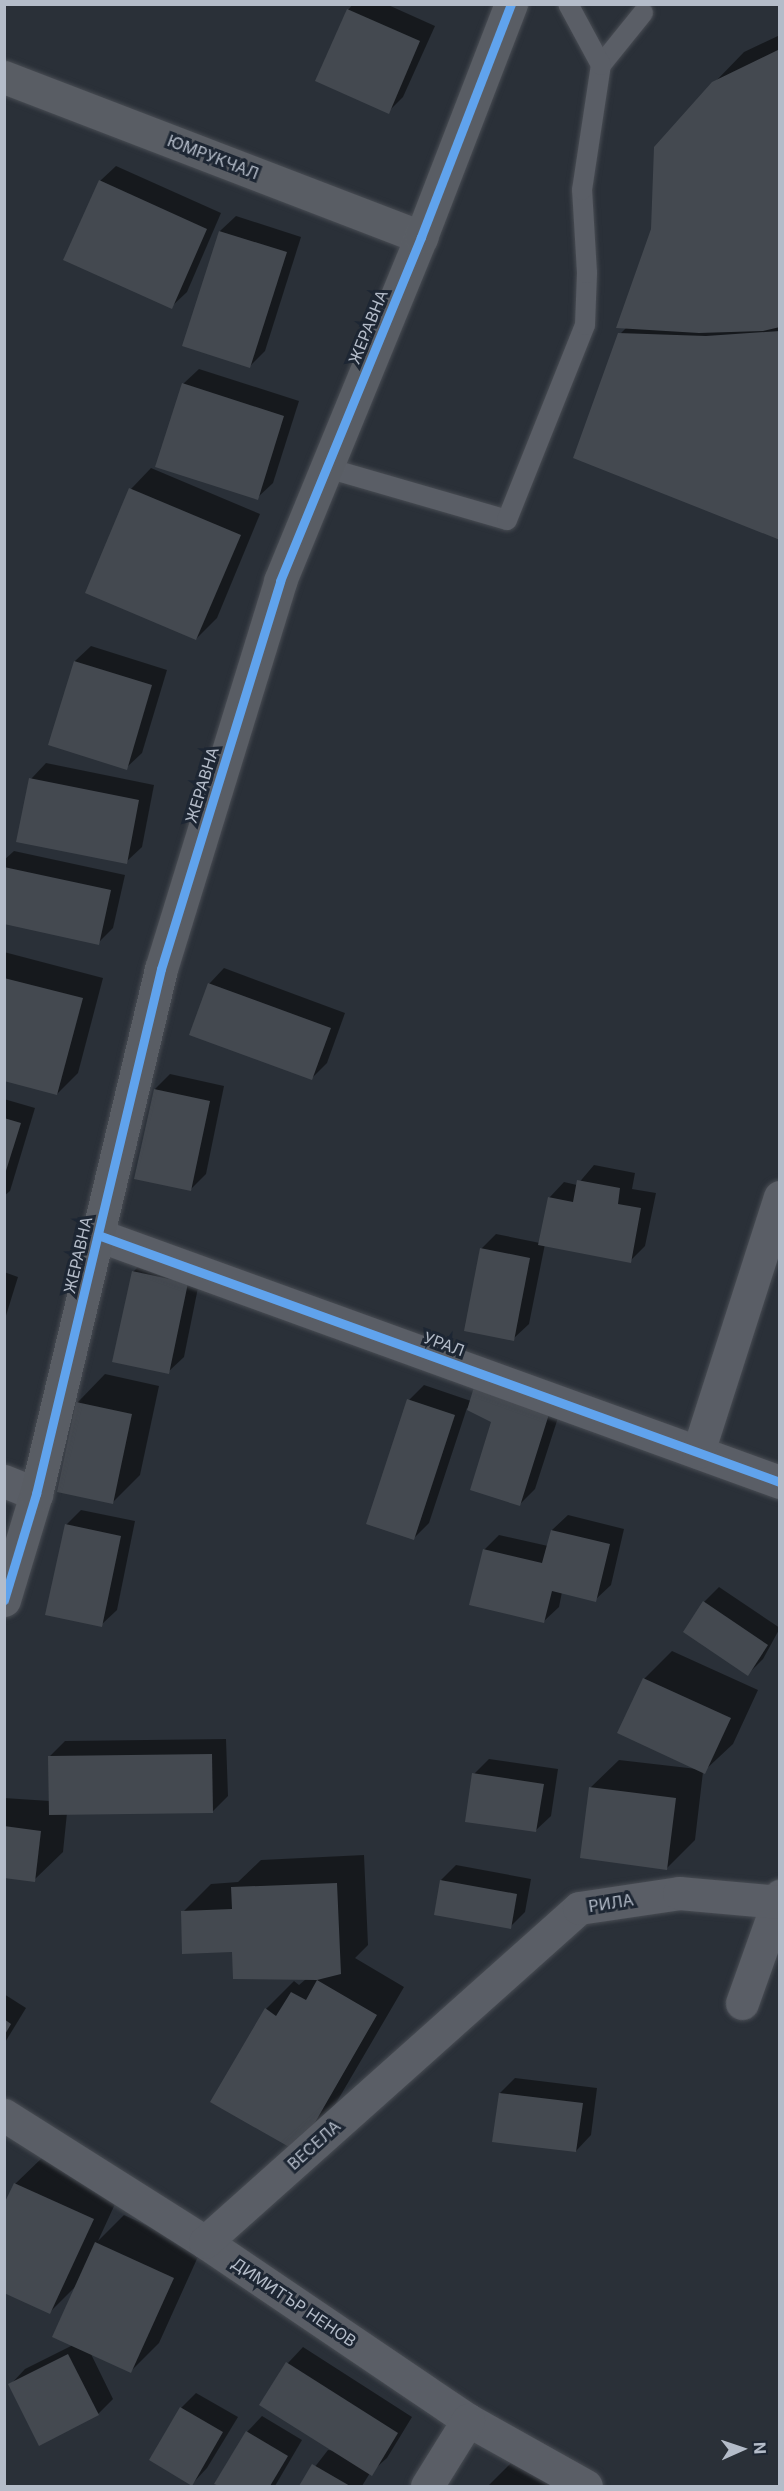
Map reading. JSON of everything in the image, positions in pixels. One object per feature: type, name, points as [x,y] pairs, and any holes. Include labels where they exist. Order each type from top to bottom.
[{"type":"street","name":"ЖЕРАВНА","points":[[4,1600],[36,1494],[161,969],[280,581],[421,237],[511,4]]},
{"type":"street","name":"ЮМРУКЧАЛ","points":[[4,76],[421,237]]},
{"type":"street","points":[[698,1452],[780,1197]]},
{"type":"street","name":"УРАЛ","points":[[98,1235],[780,1482]]},
{"type":"street","points":[[4,1481],[36,1494]]},
{"type":"street","name":"РИЛА","points":[[423,2048],[579,1908],[680,1893],[779,1900]]},
{"type":"street","points":[[742,2002],[779,1900]]},
{"type":"street","name":"ВЕСЕЛА","points":[[206,2242],[423,2048]]},
{"type":"street","name":"ДИМИТЪР НЕНОВ","points":[[4,2115],[206,2242],[468,2420],[586,2487]]},
{"type":"street","points":[[427,2487],[468,2420]]},
{"type":"lane","points":[[568,4],[601,65]]},
{"type":"lane","points":[[327,468],[507,520],[585,325],[587,273],[582,190],[601,65],[643,13]]},
{"type":"building","points":[[347,9],[420,41],[389,114],[315,81]]},
{"type":"building","points":[[780,49],[780,327],[763,331],[699,333],[616,328],[651,229],[654,147],[712,82]]},
{"type":"building","points":[[99,180],[207,229],[172,309],[63,260]]},
{"type":"building","points":[[219,231],[287,252],[250,368],[182,346]]},
{"type":"building","points":[[780,331],[780,540],[573,458],[618,333],[706,336]]},
{"type":"building","points":[[182,383],[284,416],[258,500],[155,467]]},
{"type":"building","points":[[129,488],[241,535],[196,640],[85,593]]},
{"type":"building","points":[[74,661],[152,685],[127,770],[48,745]]},
{"type":"building","points":[[29,778],[139,800],[127,864],[16,842]]},
{"type":"building","points":[[4,867],[111,890],[99,945],[4,924]]},
{"type":"building","points":[[4,978],[83,998],[57,1095],[4,1081]]},
{"type":"building","points":[[208,983],[331,1028],[312,1080],[189,1035]]},
{"type":"building","points":[[154,1089],[210,1101],[191,1191],[134,1179]]},
{"type":"building","points":[[4,1118],[21,1123],[5,1174],[4,1174]]},
{"type":"building","points":[[577,1180],[620,1188],[618,1204],[641,1208],[631,1263],[538,1245],[548,1197],[573,1202]]},
{"type":"building","points":[[480,1248],[530,1258],[514,1341],[464,1331]]},
{"type":"building","points":[[132,1271],[188,1283],[169,1374],[112,1362]]},
{"type":"building","points":[[474,1387],[550,1411],[520,1506],[470,1490],[491,1422],[467,1410]]},
{"type":"building","points":[[407,1399],[455,1415],[414,1540],[366,1524]]},
{"type":"building","points":[[76,1402],[132,1414],[113,1504],[57,1492]]},
{"type":"building","points":[[65,1524],[121,1536],[102,1627],[45,1615]]},
{"type":"building","points":[[551,1530],[610,1544],[596,1602],[552,1591],[544,1623],[469,1605],[483,1549],[542,1563]]},
{"type":"building","points":[[703,1601],[768,1645],[748,1676],[683,1632]]},
{"type":"building","points":[[643,1678],[731,1718],[705,1774],[617,1733]]},
{"type":"building","points":[[212,1754],[213,1813],[49,1815],[48,1756]]},
{"type":"building","points":[[472,1773],[544,1784],[536,1832],[465,1822]]},
{"type":"building","points":[[589,1787],[676,1798],[667,1870],[580,1858]]},
{"type":"building","points":[[4,1826],[41,1831],[35,1882],[4,1878]]},
{"type":"building","points":[[440,1880],[517,1894],[511,1929],[434,1915]]},
{"type":"building","points":[[337,1883],[341,1974],[317,1980],[233,1979],[232,1952],[182,1954],[181,1911],[232,1909],[231,1887]]},
{"type":"building","points":[[317,1980],[377,2015],[298,2152],[210,2102],[265,2008],[276,2016],[291,1992],[306,2000]]},
{"type":"building","points":[[4,2019],[11,2024],[4,2036]]},
{"type":"building","points":[[499,2093],[583,2103],[576,2152],[492,2142]]},
{"type":"building","points":[[14,2183],[94,2219],[50,2314],[4,2293],[4,2204]]},
{"type":"building","points":[[95,2242],[174,2278],[131,2373],[52,2337]]},
{"type":"building","points":[[68,2354],[99,2415],[39,2446],[8,2384]]},
{"type":"building","points":[[286,2362],[398,2433],[372,2476],[259,2405]]},
{"type":"building","points":[[180,2407],[223,2432],[192,2486],[149,2460]]},
{"type":"building","points":[[246,2431],[288,2456],[270,2486],[219,2486],[214,2484]]},
{"type":"building","points":[[312,2464],[350,2486],[299,2486]]},
{"type":"cycle path","points":[[4,1600],[36,1494],[161,969],[280,581],[421,237],[511,4]]},
{"type":"cycle path","points":[[98,1235],[780,1482]]}]
